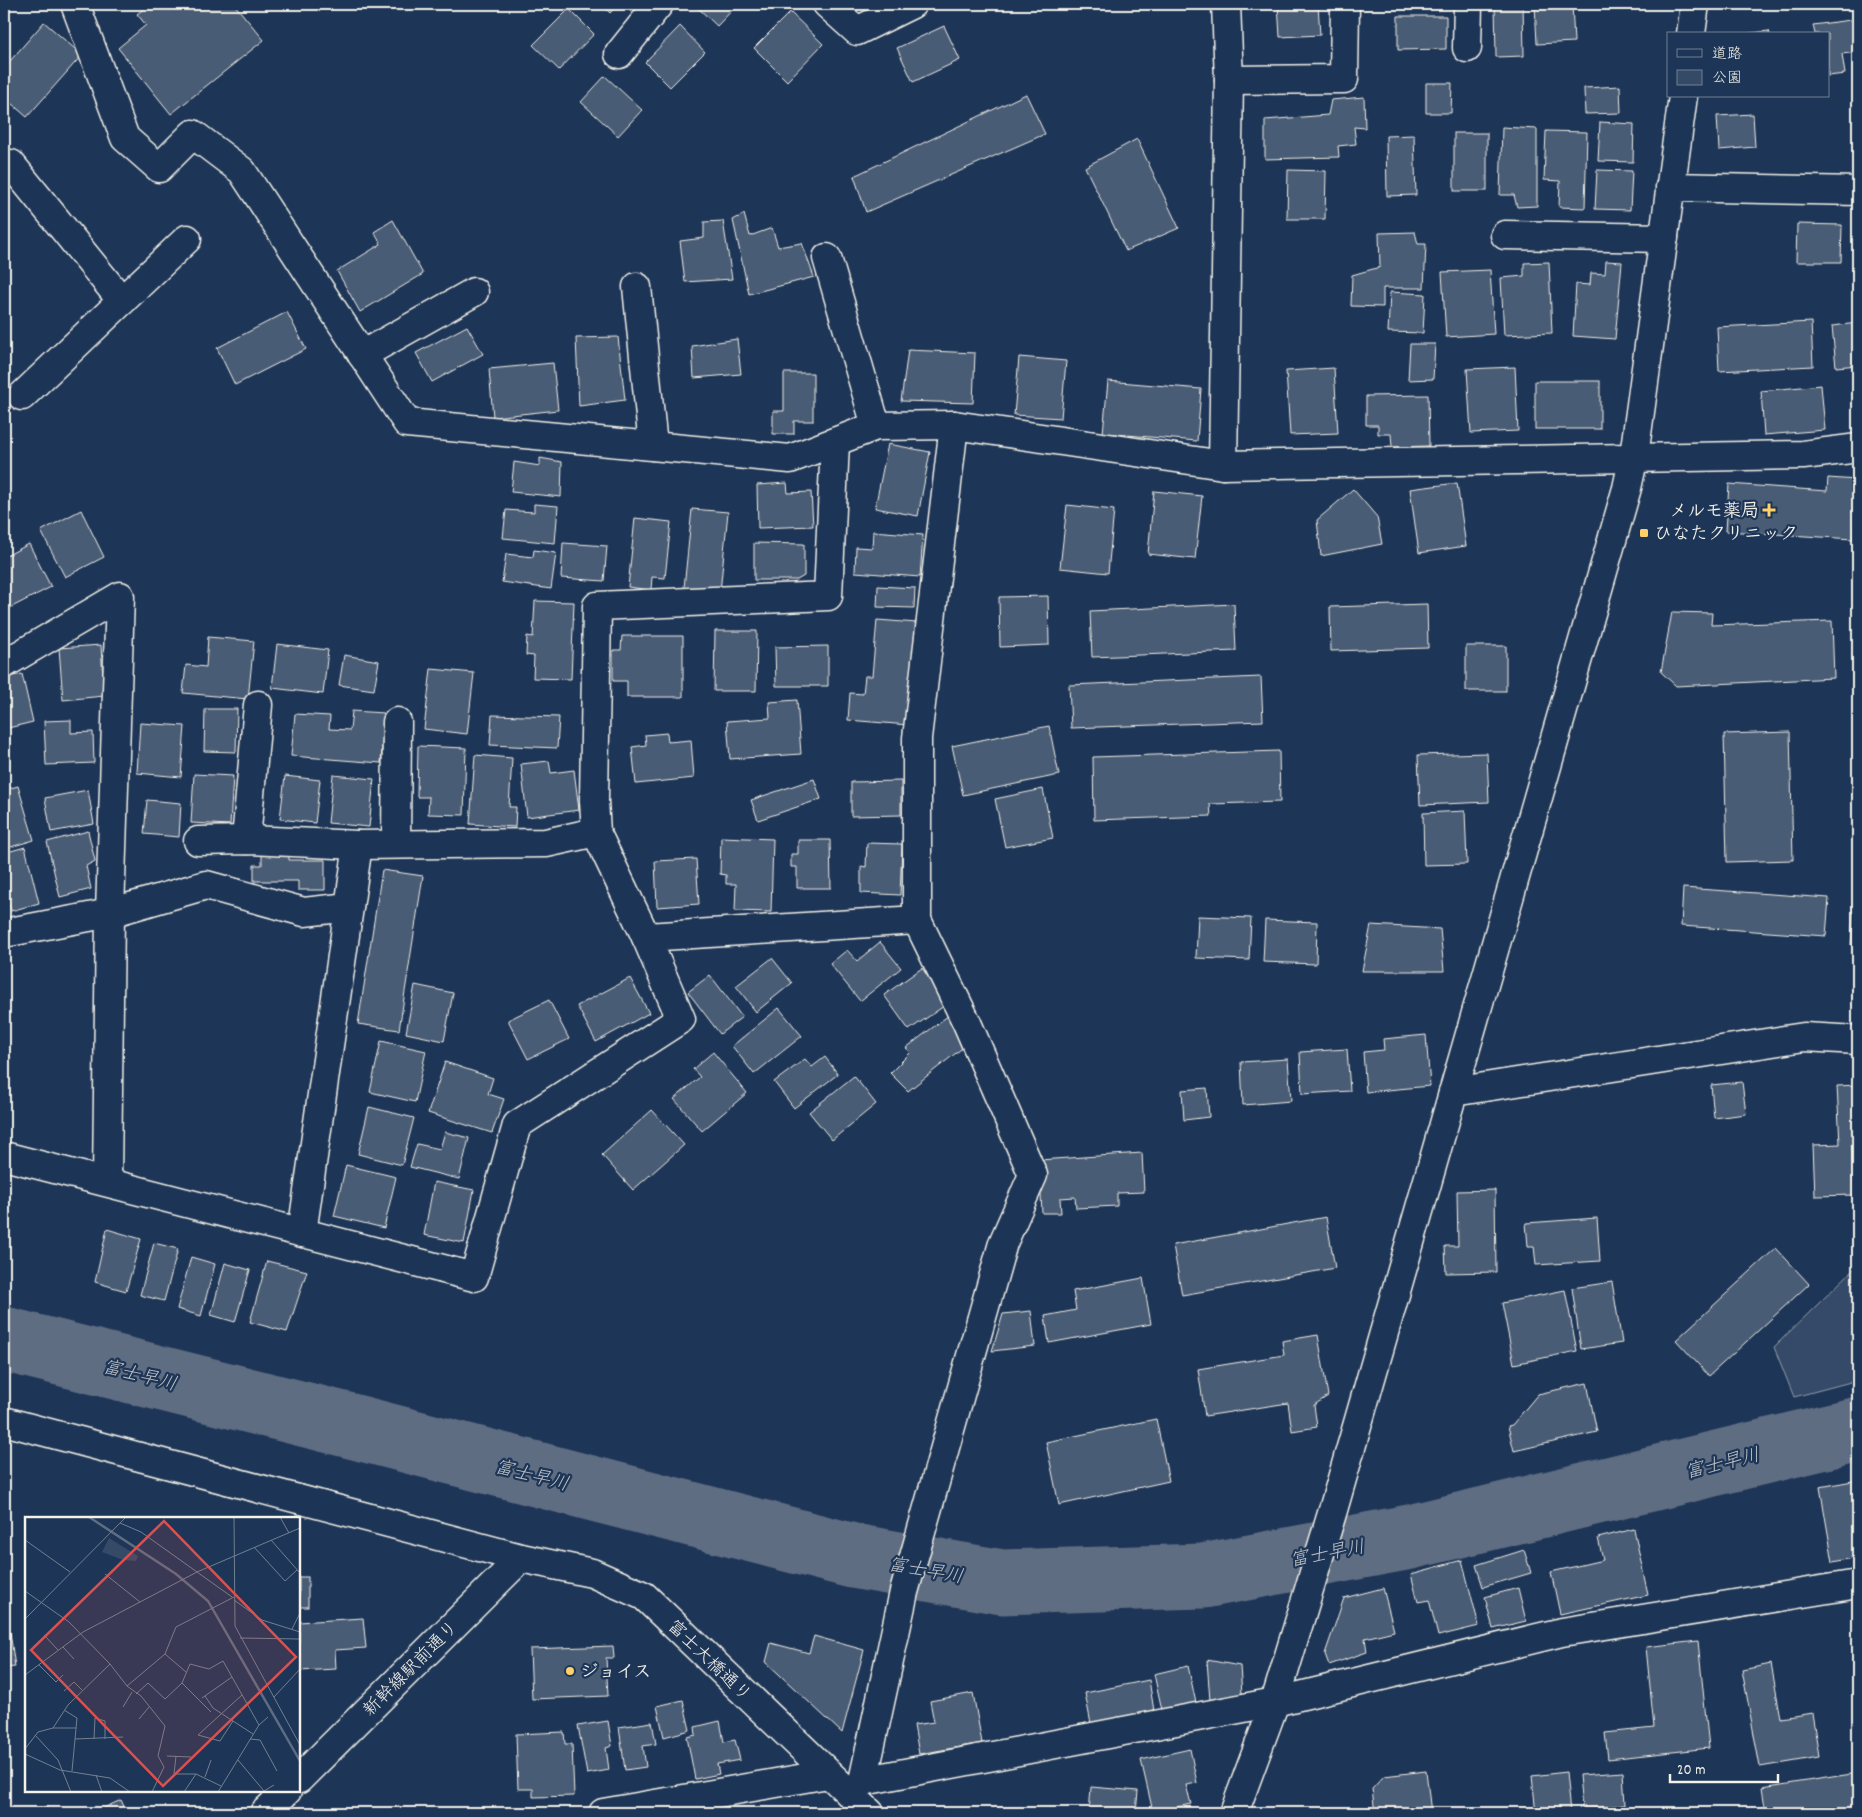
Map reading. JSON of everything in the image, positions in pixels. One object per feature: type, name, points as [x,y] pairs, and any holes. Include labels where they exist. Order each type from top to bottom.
[{"type":"street","points":[[75,4],[126,138],[159,168],[193,134],[242,171],[407,422],[790,459],[876,426],[954,425],[1223,465],[1634,456],[1803,455],[1858,448]]},
{"type":"street","points":[[619,54],[659,4]]},
{"type":"street","points":[[827,4],[856,31],[912,4]]},
{"type":"street","points":[[1223,465],[1229,80],[1226,4]]},
{"type":"street","points":[[1229,80],[1344,79],[1346,4]]},
{"type":"street","points":[[1467,48],[1468,4]]},
{"type":"street","points":[[1691,32],[1695,4]]},
{"type":"street","points":[[1234,1813],[1275,1702],[1312,1582],[1627,488],[1634,456],[1683,98]]},
{"type":"street","points":[[4,172],[11,164],[122,301]]},
{"type":"street","points":[[1670,188],[1858,192]]},
{"type":"street","points":[[1505,235],[1664,238]]},
{"type":"street","points":[[22,396],[186,239]]},
{"type":"street","points":[[827,258],[876,426]]},
{"type":"street","points":[[637,287],[653,446]]},
{"type":"street","points":[[362,355],[474,292]]},
{"type":"street","points":[[954,425],[916,738],[917,920],[967,1023],[1033,1175],[1003,1243],[904,1592],[861,1796],[1275,1702],[1562,1632],[1858,1584]]},
{"type":"street","points":[[4,1156],[474,1277],[517,1125],[681,1019],[646,936],[596,832],[594,801],[597,606],[828,596],[835,442]]},
{"type":"street","points":[[4,664],[120,596],[110,913],[107,1182]]},
{"type":"street","points":[[246,840],[258,705]]},
{"type":"street","points":[[396,844],[397,722]]},
{"type":"street","points":[[198,842],[246,840],[358,845],[546,843],[596,832]]},
{"type":"street","points":[[302,1233],[358,845]]},
{"type":"street","points":[[4,933],[110,913],[206,885],[304,912],[349,907]]},
{"type":"street","points":[[646,936],[917,920]]},
{"type":"street","points":[[1453,1092],[1804,1037],[1858,1040]]},
{"type":"street","name":"富士大橋通り","points":[[4,1421],[521,1558],[592,1573],[644,1596],[828,1774],[861,1796]]},
{"type":"street","name":"新幹線駅前通り","points":[[300,1778],[521,1558]]},
{"type":"street","points":[[603,1813],[828,1774]]},
{"type":"street","points":[[264,1813],[285,1792]]},
{"type":"green space","points":[[1858,1265],[1858,1380],[1794,1397],[1774,1347]]},
{"type":"building","points":[[150,4],[234,4],[264,40],[171,114],[118,48],[146,25],[137,14]]},
{"type":"building","points":[[601,4],[618,4],[610,13]]},
{"type":"building","points":[[694,4],[738,4],[717,26]]},
{"type":"building","points":[[1278,4],[1318,4],[1320,35],[1280,37]]},
{"type":"building","points":[[1495,4],[1523,4],[1524,56],[1496,57]]},
{"type":"building","points":[[1535,4],[1572,4],[1574,42],[1537,44]]},
{"type":"building","points":[[569,9],[594,34],[559,70],[533,45]]},
{"type":"building","points":[[790,12],[823,44],[787,81],[754,48]]},
{"type":"building","points":[[1398,16],[1446,16],[1446,49],[1398,50]]},
{"type":"building","points":[[1858,19],[1858,52],[1842,54],[1845,74],[1830,76],[1830,32],[1815,32],[1813,25]]},
{"type":"building","points":[[44,22],[82,55],[27,117],[4,97],[4,68]]},
{"type":"building","points":[[680,26],[705,52],[670,87],[645,62]]},
{"type":"building","points":[[944,26],[960,60],[913,82],[897,48]]},
{"type":"building","points":[[605,76],[642,110],[618,136],[581,102]]},
{"type":"building","points":[[1426,83],[1452,83],[1451,113],[1426,113]]},
{"type":"building","points":[[1620,86],[1621,113],[1585,114],[1584,88]]},
{"type":"building","points":[[1026,94],[1045,134],[866,212],[854,176]]},
{"type":"building","points":[[1364,97],[1365,128],[1354,127],[1356,144],[1338,146],[1339,157],[1265,159],[1265,120],[1328,115],[1331,100]]},
{"type":"building","points":[[1753,114],[1755,147],[1719,150],[1717,116]]},
{"type":"building","points":[[1600,122],[1634,124],[1633,162],[1598,161]]},
{"type":"building","points":[[1502,127],[1537,129],[1537,206],[1517,207],[1514,195],[1500,195]]},
{"type":"building","points":[[1546,131],[1587,132],[1585,208],[1559,207],[1560,181],[1544,180]]},
{"type":"building","points":[[1454,133],[1487,133],[1487,191],[1454,191]]},
{"type":"building","points":[[1414,135],[1416,195],[1387,196],[1386,136]]},
{"type":"building","points":[[1137,139],[1179,228],[1126,251],[1085,167]]},
{"type":"building","points":[[1288,170],[1326,171],[1325,219],[1287,219]]},
{"type":"building","points":[[1597,170],[1632,171],[1630,210],[1595,209]]},
{"type":"building","points":[[744,214],[750,236],[772,228],[778,247],[802,243],[814,277],[749,294],[733,220]]},
{"type":"building","points":[[393,220],[423,274],[360,312],[337,271],[381,244],[374,232]]},
{"type":"building","points":[[723,221],[732,279],[685,282],[680,241],[704,238],[704,222]]},
{"type":"building","points":[[1797,224],[1842,225],[1841,262],[1796,262]]},
{"type":"building","points":[[1415,232],[1418,244],[1426,244],[1424,288],[1383,288],[1383,307],[1351,306],[1352,275],[1380,267],[1379,233]]},
{"type":"building","points":[[1606,261],[1622,262],[1615,339],[1573,336],[1576,284],[1590,285],[1591,273],[1605,274]]},
{"type":"building","points":[[1549,262],[1552,333],[1504,335],[1501,278],[1524,276],[1524,263]]},
{"type":"building","points":[[1490,270],[1494,334],[1446,337],[1442,272]]},
{"type":"building","points":[[1390,292],[1425,294],[1423,333],[1388,332]]},
{"type":"building","points":[[287,312],[306,349],[235,385],[217,348]]},
{"type":"building","points":[[1811,322],[1813,366],[1719,371],[1717,327]]},
{"type":"building","points":[[1858,323],[1858,365],[1836,367],[1832,326]]},
{"type":"building","points":[[467,326],[483,354],[432,382],[416,353]]},
{"type":"building","points":[[618,337],[625,400],[579,406],[576,338]]},
{"type":"building","points":[[737,339],[741,374],[694,378],[692,346]]},
{"type":"building","points":[[1410,344],[1435,344],[1433,379],[1408,380]]},
{"type":"building","points":[[908,350],[975,353],[973,403],[901,401]]},
{"type":"building","points":[[1019,357],[1066,361],[1061,418],[1014,415]]},
{"type":"building","points":[[553,363],[558,410],[493,417],[489,369]]},
{"type":"building","points":[[1515,367],[1518,431],[1471,433],[1467,369]]},
{"type":"building","points":[[1334,368],[1338,433],[1290,435],[1286,371]]},
{"type":"building","points":[[784,373],[813,373],[813,421],[794,421],[794,434],[773,434],[773,411],[784,411]]},
{"type":"building","points":[[1108,381],[1201,389],[1197,441],[1103,433]]},
{"type":"building","points":[[1535,381],[1600,381],[1600,429],[1535,429]]},
{"type":"building","points":[[1821,385],[1825,430],[1764,435],[1761,391]]},
{"type":"building","points":[[1428,395],[1429,446],[1392,447],[1391,434],[1378,434],[1378,425],[1366,425],[1366,396]]},
{"type":"building","points":[[888,444],[930,452],[918,516],[875,508]]},
{"type":"building","points":[[540,458],[562,462],[561,497],[511,492],[514,462],[540,466]]},
{"type":"building","points":[[1828,478],[1857,480],[1853,539],[1726,531],[1729,484],[1827,491]]},
{"type":"building","points":[[787,483],[788,493],[811,492],[813,526],[758,528],[757,485]]},
{"type":"building","points":[[1457,483],[1466,546],[1419,553],[1410,489]]},
{"type":"building","points":[[1353,489],[1377,517],[1382,544],[1321,556],[1317,520]]},
{"type":"building","points":[[1154,491],[1202,496],[1195,559],[1148,554]]},
{"type":"building","points":[[534,504],[558,506],[555,543],[503,538],[506,510],[534,512]]},
{"type":"building","points":[[1067,505],[1114,510],[1108,573],[1060,568]]},
{"type":"building","points":[[692,509],[728,512],[720,592],[684,588]]},
{"type":"building","points":[[81,510],[104,557],[65,577],[41,531]]},
{"type":"building","points":[[635,518],[671,522],[665,578],[652,577],[651,590],[628,587]]},
{"type":"building","points":[[873,531],[923,535],[920,577],[855,572],[856,547],[872,548]]},
{"type":"building","points":[[563,543],[607,546],[604,581],[561,578]]},
{"type":"building","points":[[754,543],[804,544],[804,576],[797,580],[754,580]]},
{"type":"building","points":[[29,544],[51,587],[4,611],[4,557]]},
{"type":"building","points":[[534,550],[556,553],[551,589],[502,582],[506,554],[533,557]]},
{"type":"building","points":[[878,586],[915,588],[914,608],[877,607]]},
{"type":"building","points":[[1048,596],[1049,645],[1000,647],[999,597]]},
{"type":"building","points":[[535,601],[574,602],[571,679],[533,678],[534,656],[526,655],[527,636],[533,637]]},
{"type":"building","points":[[1234,604],[1236,651],[1092,657],[1090,611]]},
{"type":"building","points":[[1427,604],[1428,648],[1331,651],[1330,607]]},
{"type":"building","points":[[1672,612],[1712,613],[1711,625],[1832,621],[1834,678],[1676,686],[1661,672]]},
{"type":"building","points":[[877,620],[917,623],[908,725],[848,720],[850,693],[863,694],[865,676],[872,676]]},
{"type":"building","points":[[715,631],[757,631],[756,691],[714,691]]},
{"type":"building","points":[[622,636],[683,636],[683,697],[627,697],[627,681],[613,681],[613,650],[621,650]]},
{"type":"building","points":[[208,637],[254,641],[248,699],[183,693],[186,665],[206,667]]},
{"type":"building","points":[[277,644],[328,650],[323,694],[272,688]]},
{"type":"building","points":[[101,645],[104,696],[63,700],[59,648]]},
{"type":"building","points":[[828,646],[828,686],[776,686],[775,647]]},
{"type":"building","points":[[1466,646],[1506,646],[1506,691],[1466,691]]},
{"type":"building","points":[[344,655],[379,661],[374,690],[339,685]]},
{"type":"building","points":[[431,669],[474,673],[467,734],[424,729]]},
{"type":"building","points":[[22,674],[33,722],[4,729],[4,678]]},
{"type":"building","points":[[1261,677],[1263,721],[1071,728],[1069,685]]},
{"type":"building","points":[[797,700],[801,754],[730,759],[727,721],[770,718],[769,702]]},
{"type":"building","points":[[205,709],[237,709],[236,752],[204,751]]},
{"type":"building","points":[[352,711],[384,713],[381,763],[291,756],[295,714],[330,716],[329,729],[350,730]]},
{"type":"building","points":[[492,715],[559,717],[557,748],[490,745]]},
{"type":"building","points":[[71,720],[71,733],[93,732],[94,763],[46,765],[44,721]]},
{"type":"building","points":[[140,723],[185,726],[181,777],[137,773]]},
{"type":"building","points":[[1049,726],[1059,775],[963,795],[952,746]]},
{"type":"building","points":[[1790,732],[1793,860],[1727,862],[1724,734]]},
{"type":"building","points":[[667,733],[668,742],[691,740],[694,778],[636,784],[632,747],[646,745],[645,735]]},
{"type":"building","points":[[418,746],[466,748],[464,815],[428,814],[429,797],[417,797]]},
{"type":"building","points":[[1279,751],[1280,802],[1210,804],[1211,816],[1094,820],[1093,757]]},
{"type":"building","points":[[1487,753],[1489,802],[1420,805],[1418,755]]},
{"type":"building","points":[[475,755],[512,758],[509,807],[516,807],[515,827],[470,824]]},
{"type":"building","points":[[549,761],[551,773],[574,770],[579,810],[527,817],[521,764]]},
{"type":"building","points":[[194,774],[233,776],[230,825],[191,823]]},
{"type":"building","points":[[333,775],[374,779],[369,827],[328,823]]},
{"type":"building","points":[[285,776],[320,780],[315,823],[280,819]]},
{"type":"building","points":[[814,779],[821,799],[758,820],[751,800]]},
{"type":"building","points":[[901,781],[901,815],[851,816],[851,782]]},
{"type":"building","points":[[18,786],[34,840],[4,849],[4,790]]},
{"type":"building","points":[[1043,789],[1053,838],[1005,847],[995,799]]},
{"type":"building","points":[[88,790],[94,824],[51,832],[45,798]]},
{"type":"building","points":[[147,800],[181,803],[179,837],[144,834]]},
{"type":"building","points":[[1465,811],[1467,864],[1424,865],[1423,813]]},
{"type":"building","points":[[88,831],[95,861],[86,866],[91,889],[60,897],[47,842]]},
{"type":"building","points":[[721,837],[773,839],[771,912],[735,911],[736,884],[726,884],[726,875],[720,874]]},
{"type":"building","points":[[798,840],[830,840],[831,888],[797,888],[797,867],[791,867],[791,854],[798,854]]},
{"type":"building","points":[[867,843],[902,844],[900,895],[861,893],[861,866],[866,867]]},
{"type":"building","points":[[25,847],[39,903],[11,911],[4,887],[4,853]]},
{"type":"building","points":[[262,855],[289,855],[289,860],[325,860],[325,890],[298,890],[298,881],[254,881],[254,865],[262,865]]},
{"type":"building","points":[[696,859],[699,904],[657,907],[655,861]]},
{"type":"building","points":[[382,870],[423,876],[399,1030],[358,1024]]},
{"type":"building","points":[[1683,888],[1829,898],[1826,936],[1681,926]]},
{"type":"building","points":[[1854,898],[1858,898],[1858,946],[1851,945]]},
{"type":"building","points":[[1198,916],[1251,918],[1249,960],[1196,958]]},
{"type":"building","points":[[1265,920],[1317,922],[1316,964],[1263,962]]},
{"type":"building","points":[[1371,925],[1440,929],[1444,971],[1362,971]]},
{"type":"building","points":[[880,942],[901,968],[860,1001],[830,964],[847,950],[857,961]]},
{"type":"building","points":[[772,958],[792,983],[756,1012],[736,986]]},
{"type":"building","points":[[922,968],[947,1004],[909,1030],[884,995]]},
{"type":"building","points":[[710,975],[742,1017],[720,1034],[688,992]]},
{"type":"building","points":[[630,978],[649,1013],[596,1042],[577,1006]]},
{"type":"building","points":[[415,985],[453,993],[444,1041],[406,1033]]},
{"type":"building","points":[[549,1000],[569,1039],[528,1059],[508,1020]]},
{"type":"building","points":[[779,1008],[802,1036],[754,1074],[732,1046]]},
{"type":"building","points":[[949,1015],[970,1042],[908,1091],[890,1073],[911,1052],[906,1048]]},
{"type":"building","points":[[1426,1035],[1430,1086],[1366,1092],[1363,1052],[1384,1050],[1383,1039]]},
{"type":"building","points":[[381,1041],[426,1051],[415,1102],[370,1092]]},
{"type":"building","points":[[1347,1049],[1350,1091],[1302,1094],[1300,1052]]},
{"type":"building","points":[[713,1052],[747,1093],[702,1131],[674,1099],[700,1077],[693,1069]]},
{"type":"building","points":[[825,1057],[838,1074],[794,1108],[774,1082],[805,1059],[812,1067]]},
{"type":"building","points":[[1288,1059],[1291,1101],[1243,1105],[1241,1062]]},
{"type":"building","points":[[445,1062],[493,1078],[488,1094],[504,1099],[492,1133],[428,1113]]},
{"type":"building","points":[[854,1076],[876,1104],[832,1140],[809,1112]]},
{"type":"building","points":[[1742,1082],[1746,1114],[1714,1118],[1711,1085]]},
{"type":"building","points":[[1858,1085],[1858,1144],[1852,1144],[1854,1195],[1815,1196],[1813,1145],[1840,1144],[1837,1086]]},
{"type":"building","points":[[1207,1088],[1209,1117],[1184,1120],[1182,1090]]},
{"type":"building","points":[[369,1107],[414,1118],[402,1165],[358,1154]]},
{"type":"building","points":[[652,1110],[684,1145],[633,1190],[602,1155]]},
{"type":"building","points":[[445,1132],[469,1138],[459,1179],[410,1167],[417,1144],[440,1149]]},
{"type":"building","points":[[1142,1153],[1144,1192],[1117,1193],[1117,1206],[1076,1208],[1075,1197],[1060,1198],[1061,1213],[1042,1213],[1039,1160]]},
{"type":"building","points":[[346,1165],[396,1177],[384,1228],[334,1216]]},
{"type":"building","points":[[434,1182],[474,1190],[464,1243],[424,1235]]},
{"type":"building","points":[[1495,1190],[1496,1272],[1446,1273],[1445,1246],[1458,1246],[1457,1191]]},
{"type":"building","points":[[1326,1217],[1335,1268],[1182,1295],[1173,1245]]},
{"type":"building","points":[[1597,1218],[1600,1261],[1536,1265],[1534,1246],[1528,1246],[1526,1223]]},
{"type":"building","points":[[107,1229],[141,1239],[126,1291],[95,1282]]},
{"type":"building","points":[[154,1243],[178,1249],[164,1301],[140,1295]]},
{"type":"building","points":[[1776,1248],[1809,1284],[1709,1376],[1676,1340]]},
{"type":"building","points":[[191,1257],[215,1264],[201,1316],[177,1309]]},
{"type":"building","points":[[267,1261],[307,1271],[287,1332],[250,1322]]},
{"type":"building","points":[[225,1263],[250,1270],[235,1322],[211,1315]]},
{"type":"building","points":[[1143,1278],[1151,1324],[1049,1343],[1045,1316],[1076,1310],[1073,1291]]},
{"type":"building","points":[[1612,1282],[1622,1343],[1581,1349],[1572,1288]]},
{"type":"building","points":[[1565,1290],[1577,1351],[1514,1364],[1502,1303]]},
{"type":"building","points":[[1031,1311],[1035,1346],[992,1351],[1003,1314]]},
{"type":"building","points":[[1318,1335],[1328,1396],[1314,1405],[1317,1427],[1292,1431],[1288,1403],[1205,1416],[1198,1369],[1284,1355],[1282,1341]]},
{"type":"building","points":[[1587,1383],[1597,1432],[1514,1451],[1508,1426],[1512,1425],[1538,1394]]},
{"type":"building","points":[[1156,1419],[1169,1481],[1059,1505],[1046,1442]]},
{"type":"building","points":[[1858,1480],[1858,1557],[1833,1562],[1820,1487]]},
{"type":"building","points":[[1634,1529],[1648,1595],[1560,1614],[1551,1572],[1603,1560],[1598,1538]]},
{"type":"building","points":[[1524,1550],[1531,1573],[1483,1587],[1476,1565]]},
{"type":"building","points":[[1462,1560],[1479,1626],[1438,1636],[1429,1600],[1418,1602],[1411,1574]]},
{"type":"building","points":[[300,1577],[308,1577],[308,1607],[300,1607]]},
{"type":"building","points":[[1383,1588],[1394,1631],[1365,1638],[1367,1652],[1329,1665],[1325,1654],[1344,1598]]},
{"type":"building","points":[[1518,1588],[1526,1621],[1493,1629],[1485,1597]]},
{"type":"building","points":[[363,1618],[366,1648],[335,1650],[336,1669],[300,1671],[300,1622]]},
{"type":"building","points":[[10,1632],[15,1667],[4,1668],[4,1633]]},
{"type":"building","points":[[814,1636],[864,1650],[842,1733],[766,1662],[771,1643],[809,1653]]},
{"type":"building","points":[[1698,1641],[1709,1748],[1608,1759],[1605,1733],[1654,1728],[1646,1647]]},
{"type":"building","points":[[613,1646],[614,1658],[606,1658],[608,1696],[532,1699],[530,1649]]},
{"type":"building","points":[[1207,1660],[1240,1666],[1242,1694],[1210,1701]]},
{"type":"building","points":[[1771,1664],[1781,1718],[1812,1713],[1819,1757],[1760,1767],[1742,1670]]},
{"type":"building","points":[[1188,1666],[1196,1703],[1162,1710],[1154,1674]]},
{"type":"building","points":[[1149,1680],[1154,1711],[1091,1724],[1085,1693]]},
{"type":"building","points":[[973,1693],[982,1743],[919,1754],[914,1725],[934,1722],[930,1701]]},
{"type":"building","points":[[683,1700],[690,1730],[664,1737],[657,1706]]},
{"type":"building","points":[[608,1721],[612,1746],[606,1748],[609,1770],[587,1774],[578,1726]]},
{"type":"building","points":[[720,1721],[724,1742],[735,1740],[740,1760],[717,1764],[719,1774],[695,1779],[687,1737],[696,1735],[695,1727]]},
{"type":"building","points":[[652,1722],[656,1744],[643,1746],[646,1767],[625,1770],[619,1727]]},
{"type":"building","points":[[564,1732],[565,1744],[572,1744],[574,1796],[533,1797],[533,1789],[518,1789],[516,1734]]},
{"type":"building","points":[[1190,1749],[1197,1783],[1186,1785],[1191,1804],[1153,1812],[1141,1760]]},
{"type":"building","points":[[1426,1771],[1431,1813],[1375,1813],[1372,1789],[1384,1776]]},
{"type":"building","points":[[1566,1772],[1570,1813],[1536,1813],[1532,1776]]},
{"type":"building","points":[[1623,1772],[1625,1805],[1582,1809],[1579,1775]]},
{"type":"building","points":[[1858,1773],[1858,1813],[1766,1813],[1762,1788]]},
{"type":"building","points":[[1091,1787],[1138,1791],[1136,1813],[1089,1813]]},
{"type":"building","points":[[121,1800],[127,1813],[93,1813]]},
{"type":"building","points":[[47,1807],[48,1813],[20,1812]]},
{"type":"building","points":[[805,1809],[806,1813],[750,1813],[750,1811]]},
{"type":"waterway","name":"富士早川","points":[[4,1339],[355,1427],[853,1556],[1002,1582],[1203,1576],[1410,1537],[1858,1429]]},
{"type":"place","name":"メルモ薬局","points":[[1769,510]]},
{"type":"place","name":"ひなたクリニック","points":[[1644,533]]},
{"type":"place","name":"ジョイス","points":[[570,1671]]}]
